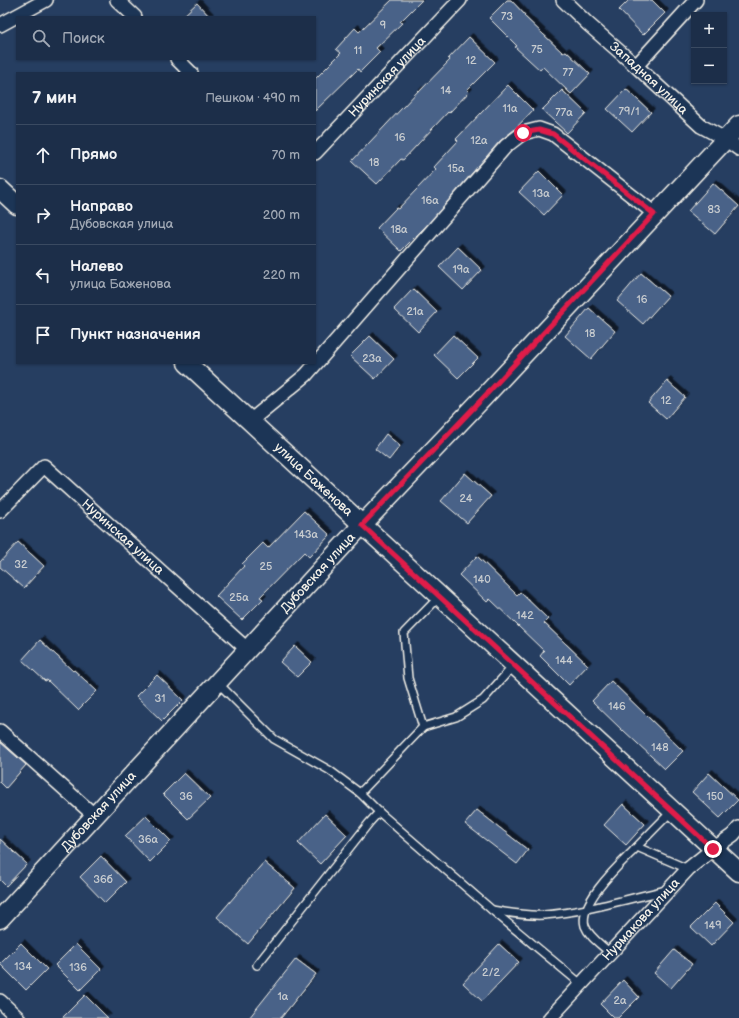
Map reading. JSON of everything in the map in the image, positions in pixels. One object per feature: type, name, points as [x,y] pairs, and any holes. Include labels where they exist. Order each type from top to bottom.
[{"type":"main road","name":"Дубовская улица","points":[[0,919],[362,525],[483,398],[654,214],[732,144],[739,124]]},
{"type":"main road","points":[[0,189],[16,204]]},
{"type":"main road","name":"улица Баженова","points":[[188,364],[739,872]]},
{"type":"street","points":[[17,16],[46,0]]},
{"type":"street","points":[[117,0],[133,16]]},
{"type":"street","name":"Нуринская улица","points":[[316,152],[460,0]]},
{"type":"street","name":"Западная улица","points":[[563,0],[701,126],[732,144]]},
{"type":"street","points":[[636,66],[696,0]]},
{"type":"street","points":[[0,25],[16,16]]},
{"type":"street","points":[[178,60],[190,72]]},
{"type":"street","points":[[316,364],[506,146],[523,133],[539,130],[553,134],[654,214]]},
{"type":"street","points":[[250,421],[306,375],[316,364]]},
{"type":"street","name":"Нуринская улица","points":[[0,511],[44,466],[248,650]]},
{"type":"street","points":[[0,732],[95,816]]},
{"type":"street","name":"Нурмакова улица","points":[[550,1018],[688,868],[733,835],[739,828]]},
{"type":"street","points":[[0,1001],[18,1018]]},
{"type":"lane","points":[[423,727],[408,678],[404,633],[440,597]]},
{"type":"lane","points":[[360,793],[423,727],[456,717],[483,700],[514,664]]},
{"type":"lane","points":[[217,683],[274,739],[329,770],[360,793],[492,910],[581,984]]},
{"type":"lane","points":[[610,953],[590,935],[585,926],[584,920],[586,909],[610,873],[672,811]]},
{"type":"lane","points":[[258,965],[380,812]]},
{"type":"lane","points":[[637,847],[688,868]]},
{"type":"lane","points":[[492,910],[517,915],[543,915],[586,909],[668,890]]},
{"type":"building","points":[[392,0],[422,0],[400,22],[402,23],[376,48],[380,52],[360,72],[358,69],[316,110],[316,78],[341,53],[336,49],[355,28],[359,32]]},
{"type":"building","points":[[507,0],[511,0],[525,15],[524,16],[563,53],[566,51],[590,74],[571,94],[543,67],[540,70],[515,47],[517,46],[489,18]]},
{"type":"building","points":[[629,0],[652,0],[665,13],[643,35],[619,10]]},
{"type":"building","points":[[197,3],[209,16],[183,16]]},
{"type":"building","points":[[469,37],[495,62],[467,90],[469,92],[449,113],[448,112],[403,160],[401,159],[377,184],[352,161],[419,90],[420,91],[450,60],[448,59]]},
{"type":"building","points":[[508,85],[533,110],[515,129],[500,141],[428,224],[401,251],[377,228],[396,208],[398,209],[436,169],[434,167],[458,141],[456,139]]},
{"type":"building","points":[[626,89],[651,112],[632,132],[607,109]]},
{"type":"building","points":[[562,90],[586,113],[567,133],[542,110]]},
{"type":"building","points":[[539,171],[563,195],[544,215],[519,192]]},
{"type":"building","points":[[713,183],[739,206],[715,234],[688,211]]},
{"type":"building","points":[[458,247],[482,270],[463,290],[439,267]]},
{"type":"building","points":[[641,273],[668,296],[643,324],[617,301]]},
{"type":"building","points":[[413,289],[437,312],[418,332],[394,309]]},
{"type":"building","points":[[589,308],[615,331],[591,359],[565,336]]},
{"type":"building","points":[[453,335],[478,358],[458,378],[434,355]]},
{"type":"building","points":[[370,336],[394,359],[375,379],[350,356]]},
{"type":"building","points":[[667,381],[685,397],[666,419],[648,403]]},
{"type":"building","points":[[386,434],[400,446],[389,460],[375,449]]},
{"type":"building","points":[[465,473],[491,496],[467,523],[441,501]]},
{"type":"building","points":[[304,511],[330,535],[309,557],[304,552],[260,597],[263,599],[242,620],[216,596],[244,566],[242,564],[263,543],[268,548]]},
{"type":"building","points":[[18,542],[44,566],[24,588],[0,567],[0,562]]},
{"type":"building","points":[[477,556],[517,595],[520,592],[548,619],[544,623],[588,665],[569,685],[540,656],[544,651],[490,599],[487,602],[459,575]]},
{"type":"building","points":[[40,640],[97,691],[78,710],[47,680],[45,681],[22,660]]},
{"type":"building","points":[[295,646],[312,662],[297,677],[280,662]]},
{"type":"building","points":[[157,675],[183,700],[162,721],[136,696]]},
{"type":"building","points":[[611,681],[683,751],[665,769],[592,701]]},
{"type":"building","points":[[0,742],[26,765],[6,788],[0,782]]},
{"type":"building","points":[[184,773],[210,798],[188,819],[163,794]]},
{"type":"building","points":[[709,773],[738,800],[720,818],[692,792]]},
{"type":"building","points":[[623,804],[645,824],[626,845],[604,825]]},
{"type":"building","points":[[477,810],[528,850],[517,864],[465,824]]},
{"type":"building","points":[[325,814],[347,835],[320,864],[298,843]]},
{"type":"building","points":[[146,816],[171,841],[150,862],[125,836]]},
{"type":"building","points":[[0,839],[27,864],[6,886],[0,880]]},
{"type":"building","points":[[101,856],[126,882],[105,903],[80,877]]},
{"type":"building","points":[[264,862],[295,888],[248,944],[217,917]]},
{"type":"building","points":[[715,903],[734,922],[711,946],[691,927]]},
{"type":"building","points":[[21,943],[47,969],[26,990],[0,964]]},
{"type":"building","points":[[76,944],[101,969],[80,990],[55,965]]},
{"type":"building","points":[[499,944],[519,962],[482,1001],[463,983]]},
{"type":"building","points":[[674,950],[692,964],[671,988],[654,973]]},
{"type":"building","points":[[296,959],[316,974],[281,1018],[249,1018]]},
{"type":"building","points":[[623,980],[639,997],[618,1018],[614,1018],[600,1004]]},
{"type":"building","points":[[85,995],[108,1018],[62,1018]]},
{"type":"route","points":[[523,133],[539,130],[553,134],[654,214],[483,398],[362,525],[713,849]]}]
